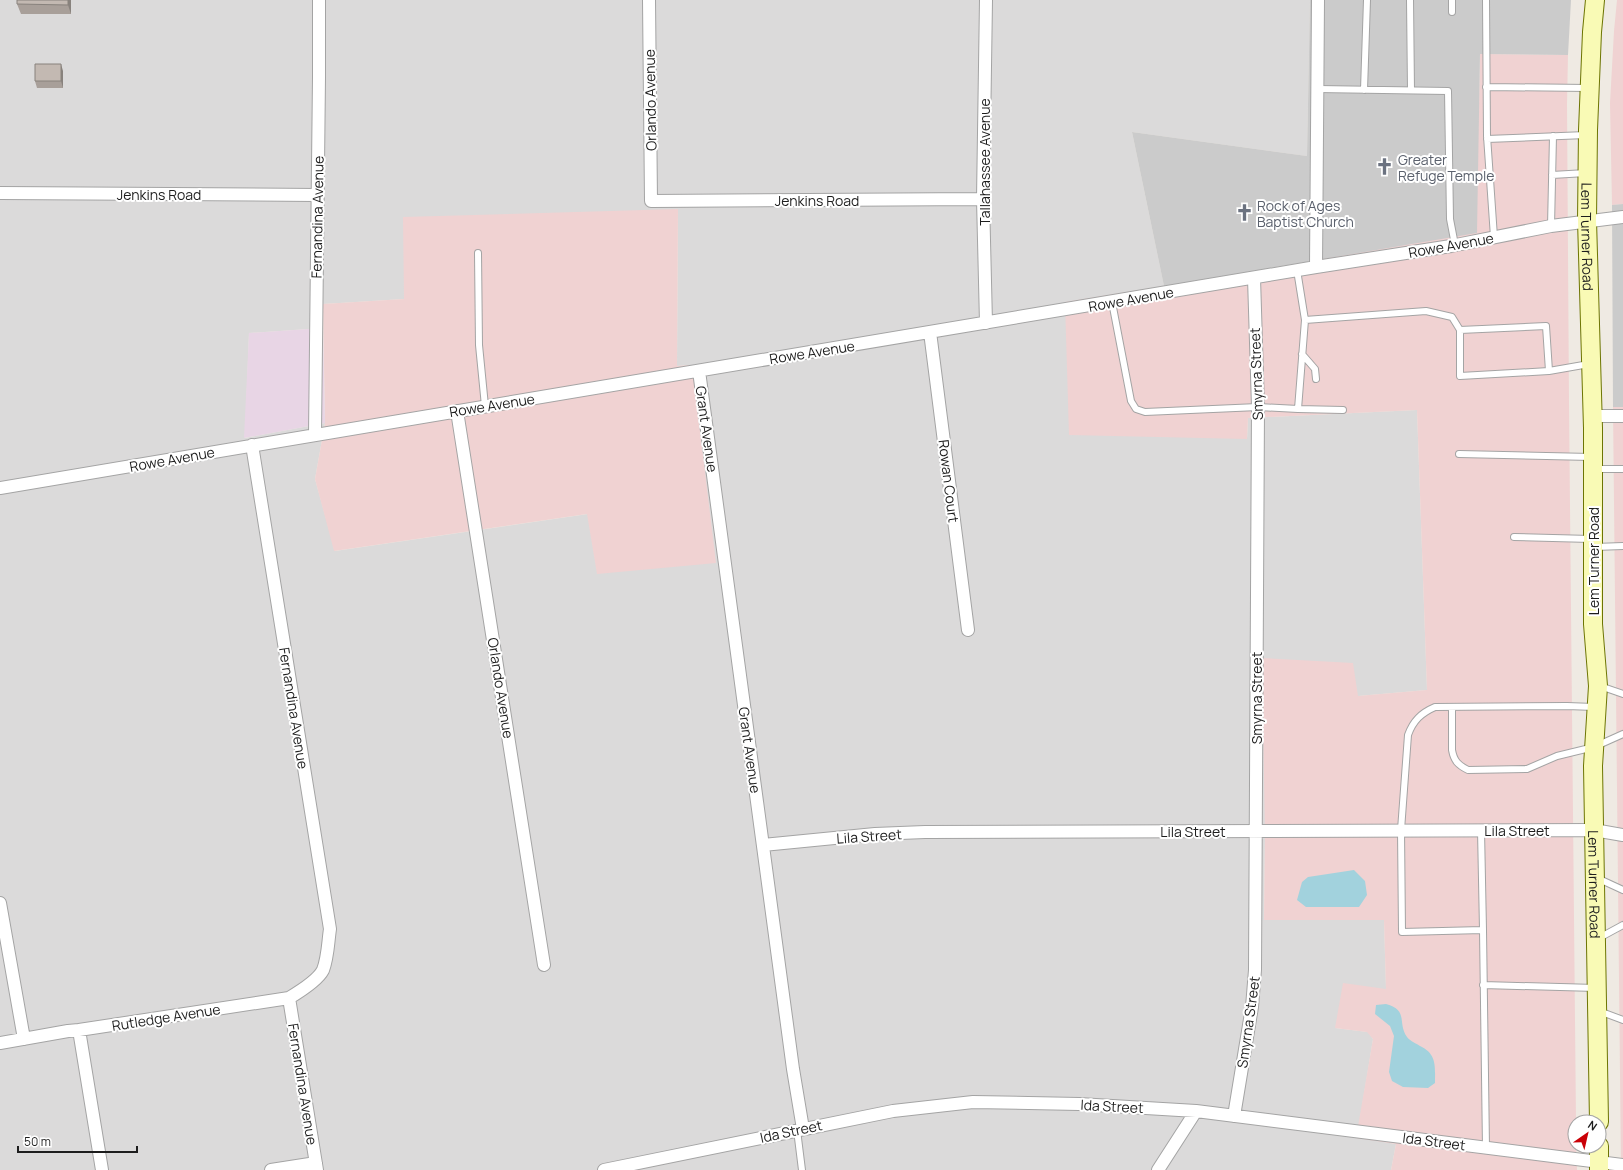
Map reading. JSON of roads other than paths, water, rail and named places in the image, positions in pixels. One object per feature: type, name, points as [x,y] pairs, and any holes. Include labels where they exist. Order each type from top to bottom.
[{"type":"main road","name":"Lem Turner Road","points":[[1595,0],[1592,32],[1588,135],[1587,220],[1593,463],[1593,624],[1598,686],[1594,747],[1594,830],[1599,1114]]},
{"type":"street","name":"Fernandina Avenue","points":[[314,434],[318,195],[319,0]]},
{"type":"street","name":"Orlando Avenue","points":[[649,0],[651,201]]},
{"type":"street","name":"Tallahassee Avenue","points":[[986,0],[983,199],[986,323]]},
{"type":"street","points":[[1316,267],[1318,0]]},
{"type":"street","name":"Jenkins Road","points":[[0,193],[318,195]]},
{"type":"street","name":"Jenkins Road","points":[[651,201],[983,199]]},
{"type":"street","name":"Rowe Avenue","points":[[0,488],[314,434],[1455,245],[1551,226],[1587,220],[1623,217]]},
{"type":"street","name":"Smyrna Street","points":[[1234,1116],[1252,1008],[1256,970],[1258,407],[1254,278]]},
{"type":"street","name":"Rowan Court","points":[[930,332],[968,630]]},
{"type":"street","name":"Grant Avenue","points":[[699,371],[800,1129]]},
{"type":"street","name":"Orlando Avenue","points":[[457,411],[544,965]]},
{"type":"street","points":[[1592,416],[1623,416]]},
{"type":"street","name":"Fernandina Avenue","points":[[252,445],[330,929],[328,952],[322,971]]},
{"type":"street","name":"Lila Street","points":[[763,845],[875,834],[925,832],[1594,830],[1623,836]]},
{"type":"street","points":[[0,903],[24,1039]]},
{"type":"street","name":"Rutledge Avenue","points":[[0,1043],[68,1031],[289,998],[304,988],[322,971]]},
{"type":"street","name":"Fernandina Avenue","points":[[289,998],[316,1167]]},
{"type":"street","points":[[79,1030],[102,1170]]},
{"type":"street","name":"Ida Street","points":[[604,1170],[893,1111],[973,1102],[1079,1104],[1196,1111],[1486,1148],[1599,1159],[1623,1165]]},
{"type":"street","points":[[1158,1170],[1196,1111]]},
{"type":"street","points":[[271,1170],[316,1167]]},
{"type":"lane","points":[[1364,90],[1367,0]]},
{"type":"lane","points":[[1410,0],[1411,90]]},
{"type":"lane","points":[[1452,0],[1452,12]]},
{"type":"lane","points":[[1486,0],[1487,139],[1494,237]]},
{"type":"lane","points":[[1486,87],[1590,88]]},
{"type":"lane","points":[[1318,89],[1448,91],[1450,219],[1455,245]]},
{"type":"lane","points":[[1487,139],[1588,135]]},
{"type":"lane","points":[[1551,226],[1553,136]]},
{"type":"lane","points":[[1552,175],[1588,173]]},
{"type":"lane","points":[[478,253],[479,345],[485,406]]},
{"type":"lane","points":[[1297,270],[1305,320],[1298,409]]},
{"type":"lane","points":[[1112,302],[1131,401],[1136,409],[1145,412],[1258,407],[1343,410]]},
{"type":"lane","points":[[1305,320],[1426,311],[1452,316],[1460,330],[1460,376],[1549,372],[1591,364]]},
{"type":"lane","points":[[1460,330],[1546,326],[1549,372]]},
{"type":"lane","points":[[1302,354],[1315,369],[1316,379]]},
{"type":"lane","points":[[1317,402],[1317,409]]},
{"type":"lane","points":[[1459,454],[1593,463],[1623,470]]},
{"type":"lane","points":[[1514,537],[1623,546]]},
{"type":"lane","points":[[1598,686],[1623,694]]},
{"type":"lane","points":[[1483,930],[1402,932],[1401,830],[1408,736],[1411,728],[1418,716],[1435,707],[1597,707]]},
{"type":"lane","points":[[1452,707],[1453,756],[1460,766],[1468,770],[1527,769],[1557,756],[1594,747],[1623,734]]},
{"type":"lane","points":[[1481,830],[1486,1148]]},
{"type":"lane","points":[[1595,877],[1623,890]]},
{"type":"lane","points":[[1596,940],[1623,925]]},
{"type":"lane","points":[[1483,985],[1597,988]]},
{"type":"lane","points":[[1597,1010],[1623,1020]]},
{"type":"lane","points":[[800,1129],[802,1170]]},
{"type":"water","points":[[1354,870],[1365,881],[1367,895],[1359,907],[1306,907],[1297,900],[1302,882],[1308,877]]},
{"type":"water","points":[[1386,1004],[1398,1010],[1404,1032],[1407,1037],[1426,1049],[1434,1061],[1435,1083],[1428,1088],[1403,1087],[1392,1081],[1389,1072],[1394,1036],[1390,1026],[1375,1014],[1376,1005]]},
{"type":"place","name":"Greater Refuge Temple","points":[[1385,167]]},
{"type":"place","name":"Rock of Ages Baptist Church","points":[[1244,213]]}]
